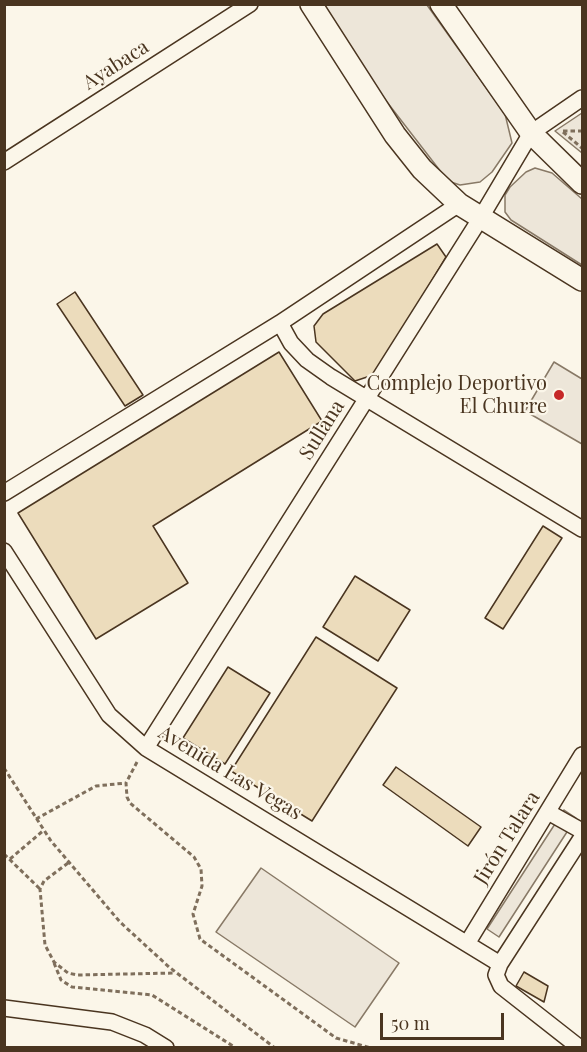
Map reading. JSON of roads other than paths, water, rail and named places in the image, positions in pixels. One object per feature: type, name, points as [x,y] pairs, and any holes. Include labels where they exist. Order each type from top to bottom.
[{"type":"main road","points":[[311,4],[394,135],[422,169],[459,204],[480,219],[582,280]]},
{"type":"main road","points":[[441,4],[531,133],[582,183]]},
{"type":"street","name":"Ayabaca","points":[[4,162],[250,4]]},
{"type":"street","points":[[531,133],[582,98]]},
{"type":"street","name":"Sullana","points":[[146,748],[480,219],[531,133]]},
{"type":"street","points":[[4,493],[280,322],[459,204]]},
{"type":"street","points":[[280,322],[291,343],[307,360],[366,400],[582,529]]},
{"type":"street","name":"Avenida Las Vegas","points":[[4,551],[109,715],[146,748],[468,942],[500,964]]},
{"type":"street","name":"Jirón Talara","points":[[468,942],[582,755]]},
{"type":"street","points":[[548,812],[582,831]]},
{"type":"street","points":[[580,1047],[501,986],[496,975],[500,964],[582,837]]},
{"type":"street","points":[[4,1008],[112,1022],[145,1035],[166,1047]]},
{"type":"place","name":"Complejo Deportivo El Churre","points":[[559,395]]}]
